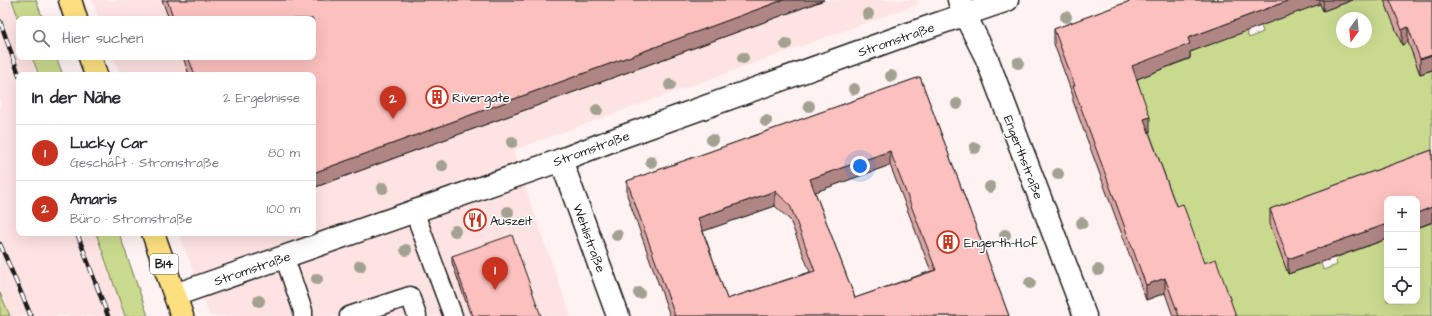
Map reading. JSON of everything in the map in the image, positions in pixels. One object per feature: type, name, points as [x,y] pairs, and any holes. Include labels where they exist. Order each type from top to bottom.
[{"type":"main road","points":[[70,0],[75,16]]},
{"type":"main road","points":[[91,60],[95,72]]},
{"type":"main road","name":"B14","points":[[154,236],[182,316]]},
{"type":"street","name":"Stromstraße","points":[[175,295],[561,160],[619,137],[914,32],[962,8],[1007,0]]},
{"type":"street","name":"Engerthstraße","points":[[962,8],[987,59],[1085,316]]},
{"type":"street","name":"Wehlistraße","points":[[561,160],[618,316]]},
{"type":"lane","points":[[414,211],[453,316]]},
{"type":"lane","points":[[284,256],[303,311],[302,316]]},
{"type":"lane","points":[[349,316],[410,296],[417,316]]},
{"type":"shaded area","points":[[0,0],[12,0],[18,16],[16,16],[16,60],[33,60],[38,72],[16,72],[16,236],[97,236],[125,316],[10,316],[0,293]]},
{"type":"shaded area","points":[[92,0],[917,0],[918,4],[513,150],[571,316],[210,316],[180,236],[316,236],[316,72],[119,72],[114,60],[316,60],[316,16],[98,16]]},
{"type":"green space","points":[[12,0],[36,0],[42,16],[18,16]]},
{"type":"green space","points":[[1335,0],[1392,0],[1402,44],[1408,42],[1420,74],[1432,70],[1432,165],[1347,196],[1288,274],[1321,263],[1323,270],[1337,265],[1335,258],[1384,240],[1384,304],[1420,304],[1420,227],[1432,223],[1432,316],[1231,316],[1198,281],[1176,221],[1131,80],[1190,59],[1188,52],[1246,31],[1249,38],[1263,32],[1261,25],[1320,3],[1323,11]]},
{"type":"green space","points":[[33,60],[57,60],[62,72],[38,72]]},
{"type":"green space","points":[[97,236],[120,236],[148,316],[125,316]]},
{"type":"green space","points":[[0,293],[10,316],[0,316]]},
{"type":"building","name":"Rivergate","points":[[167,0],[783,0],[316,172],[316,72],[194,72],[189,60],[316,60],[316,16],[173,16]]},
{"type":"building","points":[[1133,0],[1290,0],[1188,38],[1190,44],[1132,66],[1150,117],[1144,119],[1176,206],[1183,204],[1204,263],[1216,259],[1236,316],[1179,316],[1165,278],[1146,285],[1073,86],[1075,86],[1054,29]]},
{"type":"building","points":[[1390,0],[1432,0],[1432,55],[1420,59],[1408,27],[1402,30]]},
{"type":"building","points":[[920,77],[1009,316],[675,316],[627,181]],"holes":[[[890,151],[936,270],[855,298],[810,179]],[[775,191],[790,205],[815,271],[727,299],[698,218]]]},
{"type":"building","points":[[1432,150],[1432,207],[1420,212],[1420,196],[1384,196],[1384,225],[1288,259],[1270,209]]},
{"type":"building","points":[[512,235],[541,316],[473,316],[452,256]]},
{"type":"railway","points":[[0,21],[18,72]]},
{"type":"railway","points":[[78,236],[108,316]]},
{"type":"railway","points":[[0,244],[31,316]]},
{"type":"place","name":"Rivergate","points":[[437,97]]},
{"type":"place","name":"Amaris","points":[[393,119]]},
{"type":"place","name":"Auszeit","points":[[475,220]]},
{"type":"place","name":"Engerth-Hof","points":[[948,242]]},
{"type":"place","name":"Lucky Car","points":[[495,290]]}]
